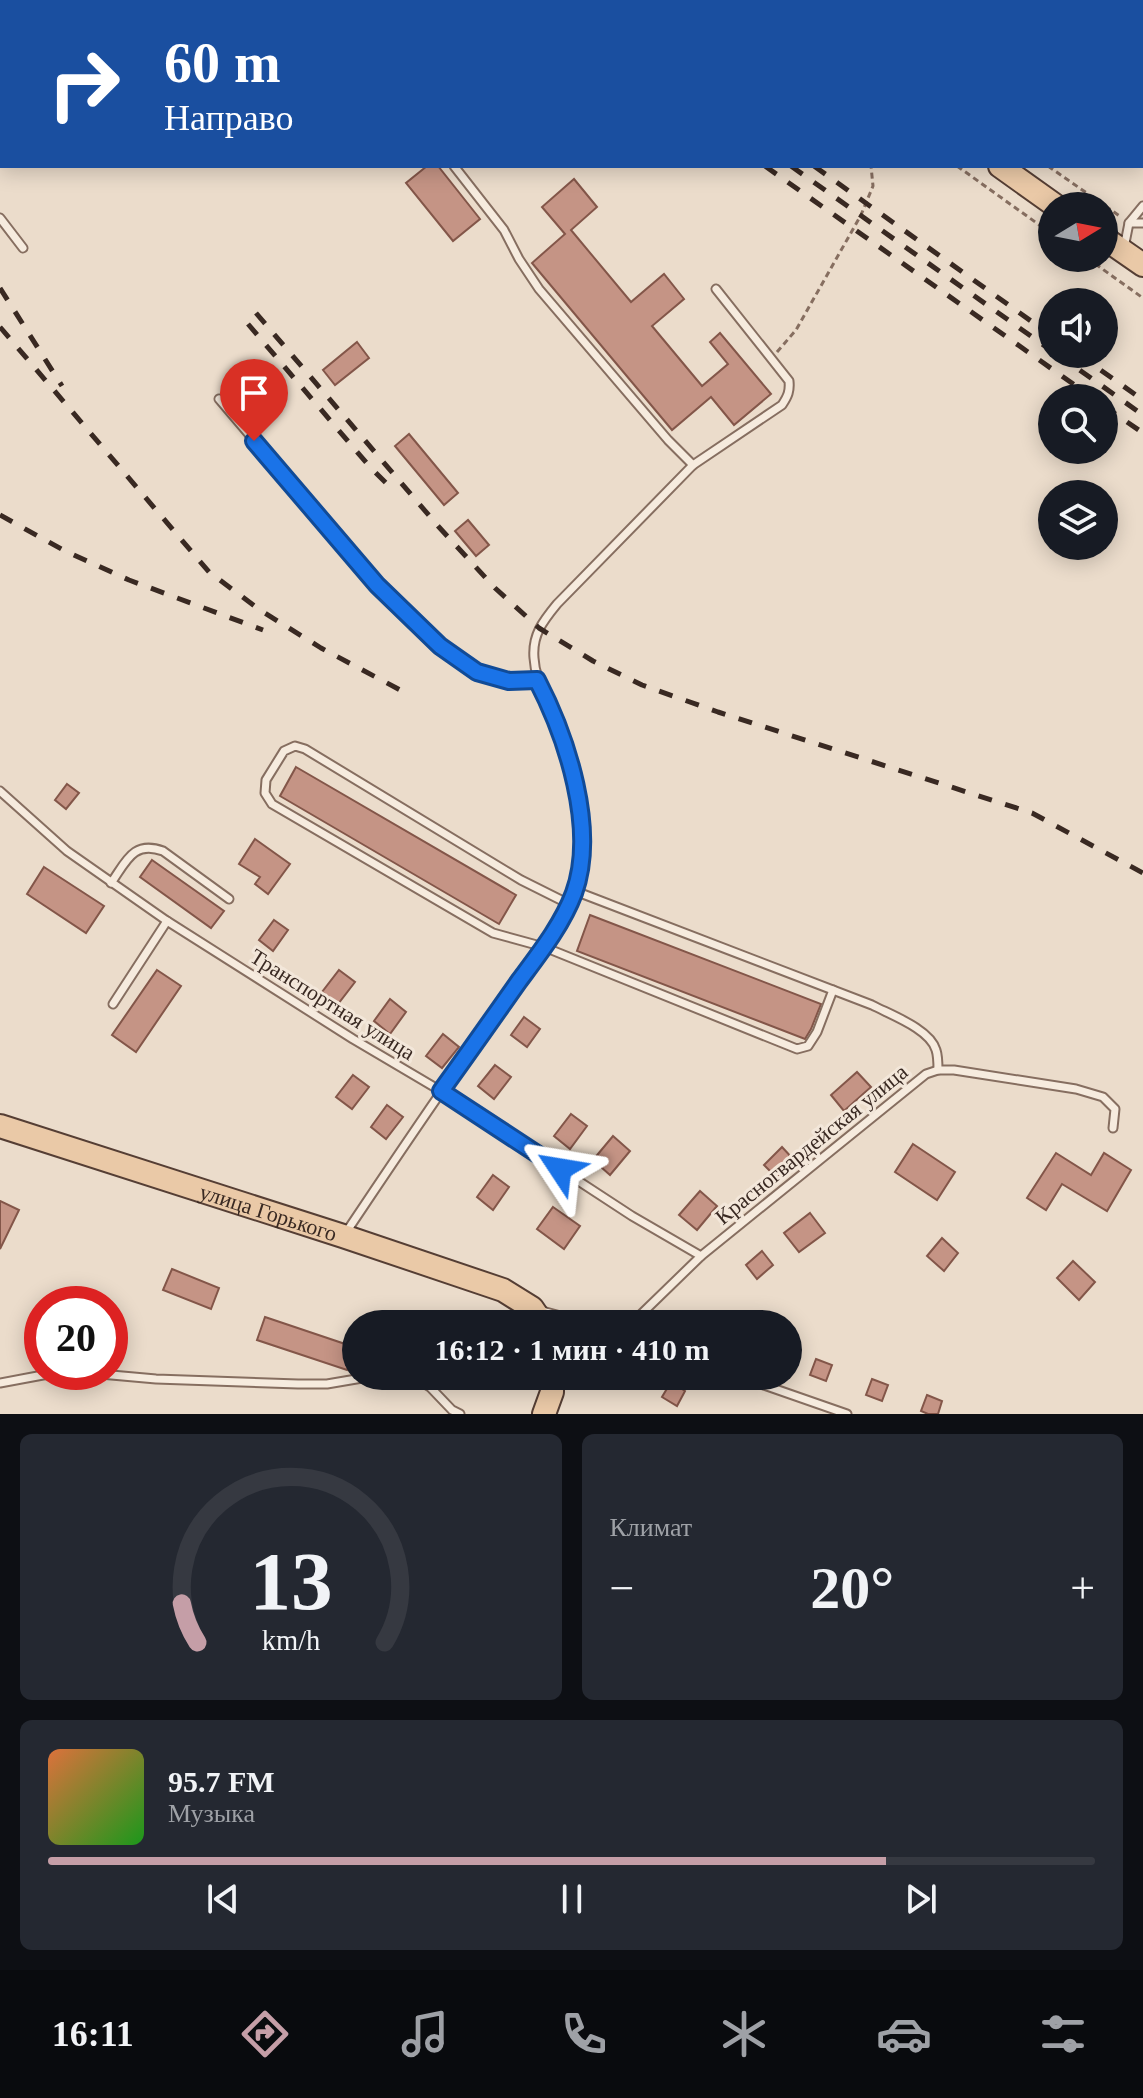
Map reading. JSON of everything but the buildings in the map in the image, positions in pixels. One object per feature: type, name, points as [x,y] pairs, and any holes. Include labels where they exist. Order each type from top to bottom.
[{"type":"main road","points":[[1003,168],[1038,193]]},
{"type":"main road","points":[[1118,247],[1143,265]]},
{"type":"main road","name":"улица Горького","points":[[0,1126],[503,1290],[529,1310]]},
{"type":"main road","points":[[544,1414],[553,1390]]},
{"type":"lane","points":[[456,168],[504,230],[539,289],[693,465]]},
{"type":"lane","points":[[1118,238],[1143,206]]},
{"type":"lane","points":[[0,218],[23,248]]},
{"type":"lane","points":[[1129,223],[1143,223]]},
{"type":"lane","points":[[343,1236],[544,947],[575,891],[581,818],[569,756],[551,707],[537,680],[533,656],[539,628],[557,604],[693,465],[782,405],[790,390],[789,381],[772,357],[716,289]]},
{"type":"lane","points":[[219,399],[377,585],[440,646],[477,672],[509,681],[537,680]]},
{"type":"lane","points":[[569,904],[521,880],[305,749],[295,746],[284,751],[266,780],[265,793],[272,804],[493,933],[544,947],[797,1049],[808,1046],[817,1032],[833,990]]},
{"type":"lane","name":"Транспортная улица","points":[[0,791],[67,851],[167,921],[441,1091],[632,1216],[701,1256]]},
{"type":"lane","points":[[111,883],[139,847],[155,848],[229,899]]},
{"type":"lane","points":[[575,891],[872,1005],[927,1036],[936,1048],[938,1070]]},
{"type":"lane","points":[[113,1004],[167,921]]},
{"type":"lane","name":"Красногвардейская улица","points":[[645,1310],[701,1256],[926,1074],[954,1070],[1076,1089],[1103,1097],[1115,1109],[1113,1128]]},
{"type":"lane","points":[[128,1377],[298,1384],[342,1381]]},
{"type":"lane","points":[[0,1383],[24,1379]]},
{"type":"lane","points":[[433,1390],[460,1414]]},
{"type":"lane","points":[[778,1390],[847,1414]]},
{"type":"path","points":[[772,357],[796,330],[861,215],[873,186],[871,168]]},
{"type":"path","points":[[960,168],[1038,224]]},
{"type":"path","points":[[1051,168],[1129,223]]},
{"type":"path","points":[[1107,272],[1143,298]]},
{"type":"railway","points":[[768,168],[1073,384]]},
{"type":"railway","points":[[794,168],[1038,341]]},
{"type":"railway","points":[[817,168],[1038,326]]},
{"type":"railway","points":[[0,288],[62,386]]},
{"type":"railway","points":[[256,313],[438,526],[495,588],[539,628],[593,661],[642,685],[1032,813],[1143,873]]},
{"type":"railway","points":[[248,324],[394,491]]},
{"type":"railway","points":[[0,327],[209,572],[260,610],[321,648],[404,692]]},
{"type":"railway","points":[[1077,368],[1143,415]]},
{"type":"railway","points":[[1098,368],[1143,400]]},
{"type":"railway","points":[[1118,416],[1143,433]]},
{"type":"railway","points":[[0,515],[65,551],[129,580],[263,630]]},
{"type":"route","points":[[254,441],[377,585],[440,646],[477,672],[509,681],[537,680],[551,707],[569,756],[581,818],[575,891],[544,947],[441,1091],[560,1169]]}]
